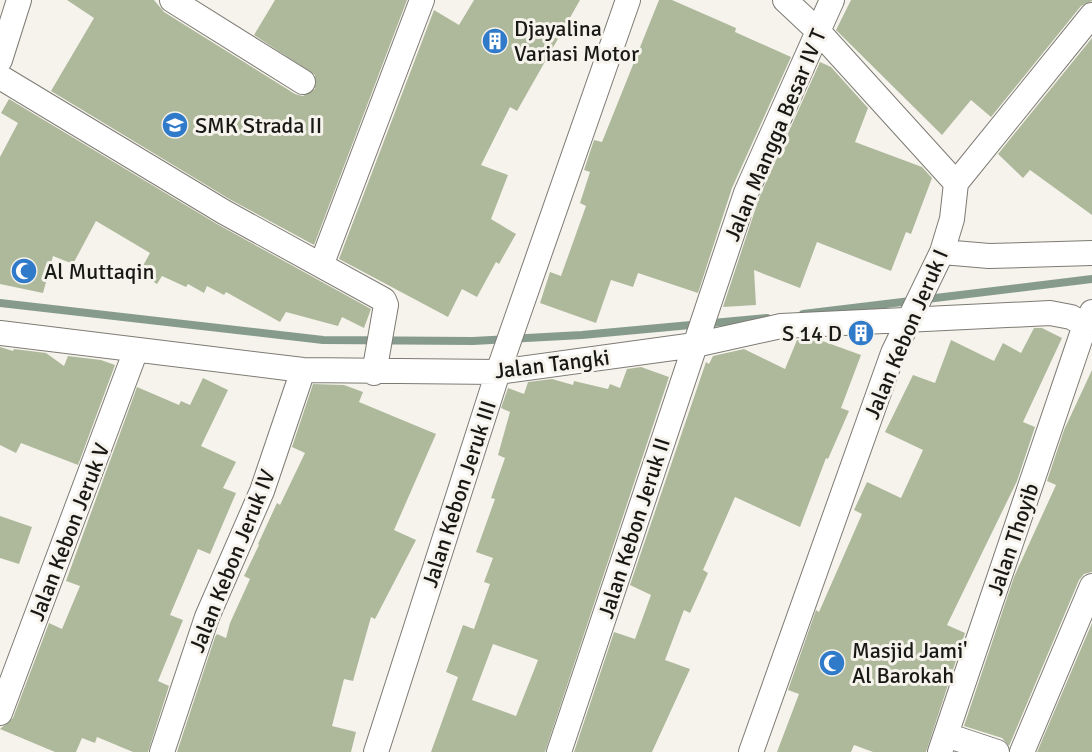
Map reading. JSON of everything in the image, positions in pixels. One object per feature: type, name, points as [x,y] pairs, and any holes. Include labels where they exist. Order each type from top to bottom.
[{"type":"street","points":[[0,60],[19,0]]},
{"type":"street","points":[[172,0],[303,82]]},
{"type":"street","points":[[322,263],[422,0]]},
{"type":"street","name":"Jalan Kebon Jeruk III","points":[[376,752],[501,365],[628,0]]},
{"type":"street","points":[[785,0],[818,31],[956,183],[1092,15]]},
{"type":"street","name":"Jalan Mangga Besar IV T","points":[[709,304],[747,193],[832,0]]},
{"type":"street","points":[[0,77],[224,212],[322,263],[384,300],[386,305],[375,368]]},
{"type":"street","name":"Jalan Kebon Jeruk I","points":[[751,752],[909,316],[938,260],[952,219],[956,183]]},
{"type":"street","points":[[938,260],[1092,253]]},
{"type":"street","name":"Jalan Kebon Jeruk II","points":[[559,752],[709,304]]},
{"type":"street","name":"Jalan Tangki","points":[[0,333],[303,370],[501,365],[696,342],[781,326],[909,316],[1050,313],[1071,317],[1087,335]]},
{"type":"street","name":"Jalan Thoyib","points":[[943,743],[1087,335]]},
{"type":"street","name":"Jalan Kebon Jeruk V","points":[[0,713],[136,350]]},
{"type":"street","name":"Jalan Kebon Jeruk IV","points":[[162,752],[207,617],[262,491],[303,370]]},
{"type":"street","points":[[1022,752],[1092,586]]},
{"type":"street","points":[[943,743],[997,752]]},
{"type":"building","points":[[67,0],[154,0],[164,12],[295,94],[303,96],[315,89],[315,75],[254,35],[275,0],[407,0],[314,245],[231,200],[51,91],[94,18]]},
{"type":"building","points":[[474,0],[580,0],[517,111],[510,107],[481,165],[508,175],[491,219],[516,234],[499,264],[496,262],[477,297],[462,289],[448,317],[339,259],[434,10],[459,25]]},
{"type":"building","points":[[659,0],[672,0],[736,28],[735,32],[791,57],[732,188],[698,293],[638,273],[633,287],[611,280],[596,323],[540,303],[550,272],[561,276],[586,206],[580,203],[590,172],[584,170],[594,140],[602,142]]},
{"type":"building","points":[[851,0],[1092,1],[1081,6],[991,117],[971,100],[942,135],[836,30]]},
{"type":"building","points":[[1092,38],[1092,215],[1030,170],[1023,178],[998,154]]},
{"type":"building","points":[[820,62],[831,67],[868,108],[855,142],[922,167],[932,178],[911,234],[906,232],[891,271],[817,242],[800,288],[754,270],[756,305],[723,307],[759,198]]},
{"type":"building","points":[[9,99],[217,224],[371,309],[364,328],[342,317],[338,326],[286,312],[280,322],[226,292],[224,295],[207,286],[204,293],[188,284],[186,287],[162,276],[157,284],[139,273],[150,253],[96,221],[73,264],[53,256],[43,293],[0,284],[0,157],[18,123],[1,113]]},
{"type":"building","points":[[1034,328],[1042,328],[1062,338],[1023,422],[1035,427],[1017,481],[947,625],[965,633],[926,752],[873,752],[854,745],[851,752],[777,752],[799,694],[788,690],[816,610],[819,612],[862,514],[854,510],[867,482],[901,498],[923,450],[885,432],[913,375],[935,383],[951,340],[994,361],[1003,343],[1021,353]]},
{"type":"building","points":[[817,339],[861,355],[841,408],[849,411],[828,459],[826,458],[800,527],[735,497],[703,570],[708,573],[690,613],[684,610],[665,660],[690,669],[652,752],[574,752],[614,632],[635,639],[651,595],[630,585],[706,362],[709,364],[713,356],[744,349],[785,369],[797,340]]},
{"type":"building","points":[[0,347],[13,351],[14,349],[46,353],[64,366],[68,356],[101,360],[115,365],[78,465],[21,443],[16,453],[0,445]]},
{"type":"building","points":[[641,367],[669,377],[545,752],[431,752],[458,677],[446,672],[463,625],[474,629],[490,584],[484,582],[493,558],[476,552],[495,499],[491,498],[505,458],[498,455],[510,412],[501,408],[508,388],[524,394],[528,382],[552,379],[573,385],[574,381],[608,389],[610,384],[620,388],[627,369]],"holes":[[[493,644],[538,660],[516,716],[472,700]]]},
{"type":"building","points":[[1092,370],[1092,572],[1084,574],[1079,580],[1009,746],[1002,738],[964,726],[1014,577],[1056,485],[1047,481],[1064,430]]},
{"type":"building","points":[[203,378],[228,390],[201,446],[236,462],[223,488],[236,493],[210,554],[198,549],[170,615],[183,620],[158,681],[169,686],[148,752],[133,752],[97,737],[95,743],[82,738],[76,752],[55,752],[0,729],[13,718],[49,623],[62,629],[80,586],[66,581],[137,387],[179,405],[181,401],[190,405]]},
{"type":"building","points":[[313,384],[344,385],[363,392],[359,402],[436,434],[394,530],[416,540],[375,619],[371,617],[353,681],[344,679],[332,726],[356,732],[351,752],[177,752],[215,637],[217,634],[226,638],[230,623],[250,579],[244,576],[277,503],[280,505],[305,453],[292,447]]},
{"type":"building","points":[[0,516],[32,527],[19,564],[0,558]]},
{"type":"building","points":[[1092,623],[1092,752],[1037,752]]},
{"type":"waterway","points":[[803,314],[1092,279]]},
{"type":"waterway","points":[[0,303],[323,340],[473,341],[582,335],[767,318]]},
{"type":"place","name":"Djayalina Variasi Motor","points":[[495,41]]},
{"type":"place","name":"SMK Strada II","points":[[175,125]]},
{"type":"place","name":"Al Muttaqin","points":[[24,271]]},
{"type":"place","name":"S 14 D","points":[[861,333]]},
{"type":"place","name":"Masjid Jami' Al Barokah","points":[[832,663]]}]
